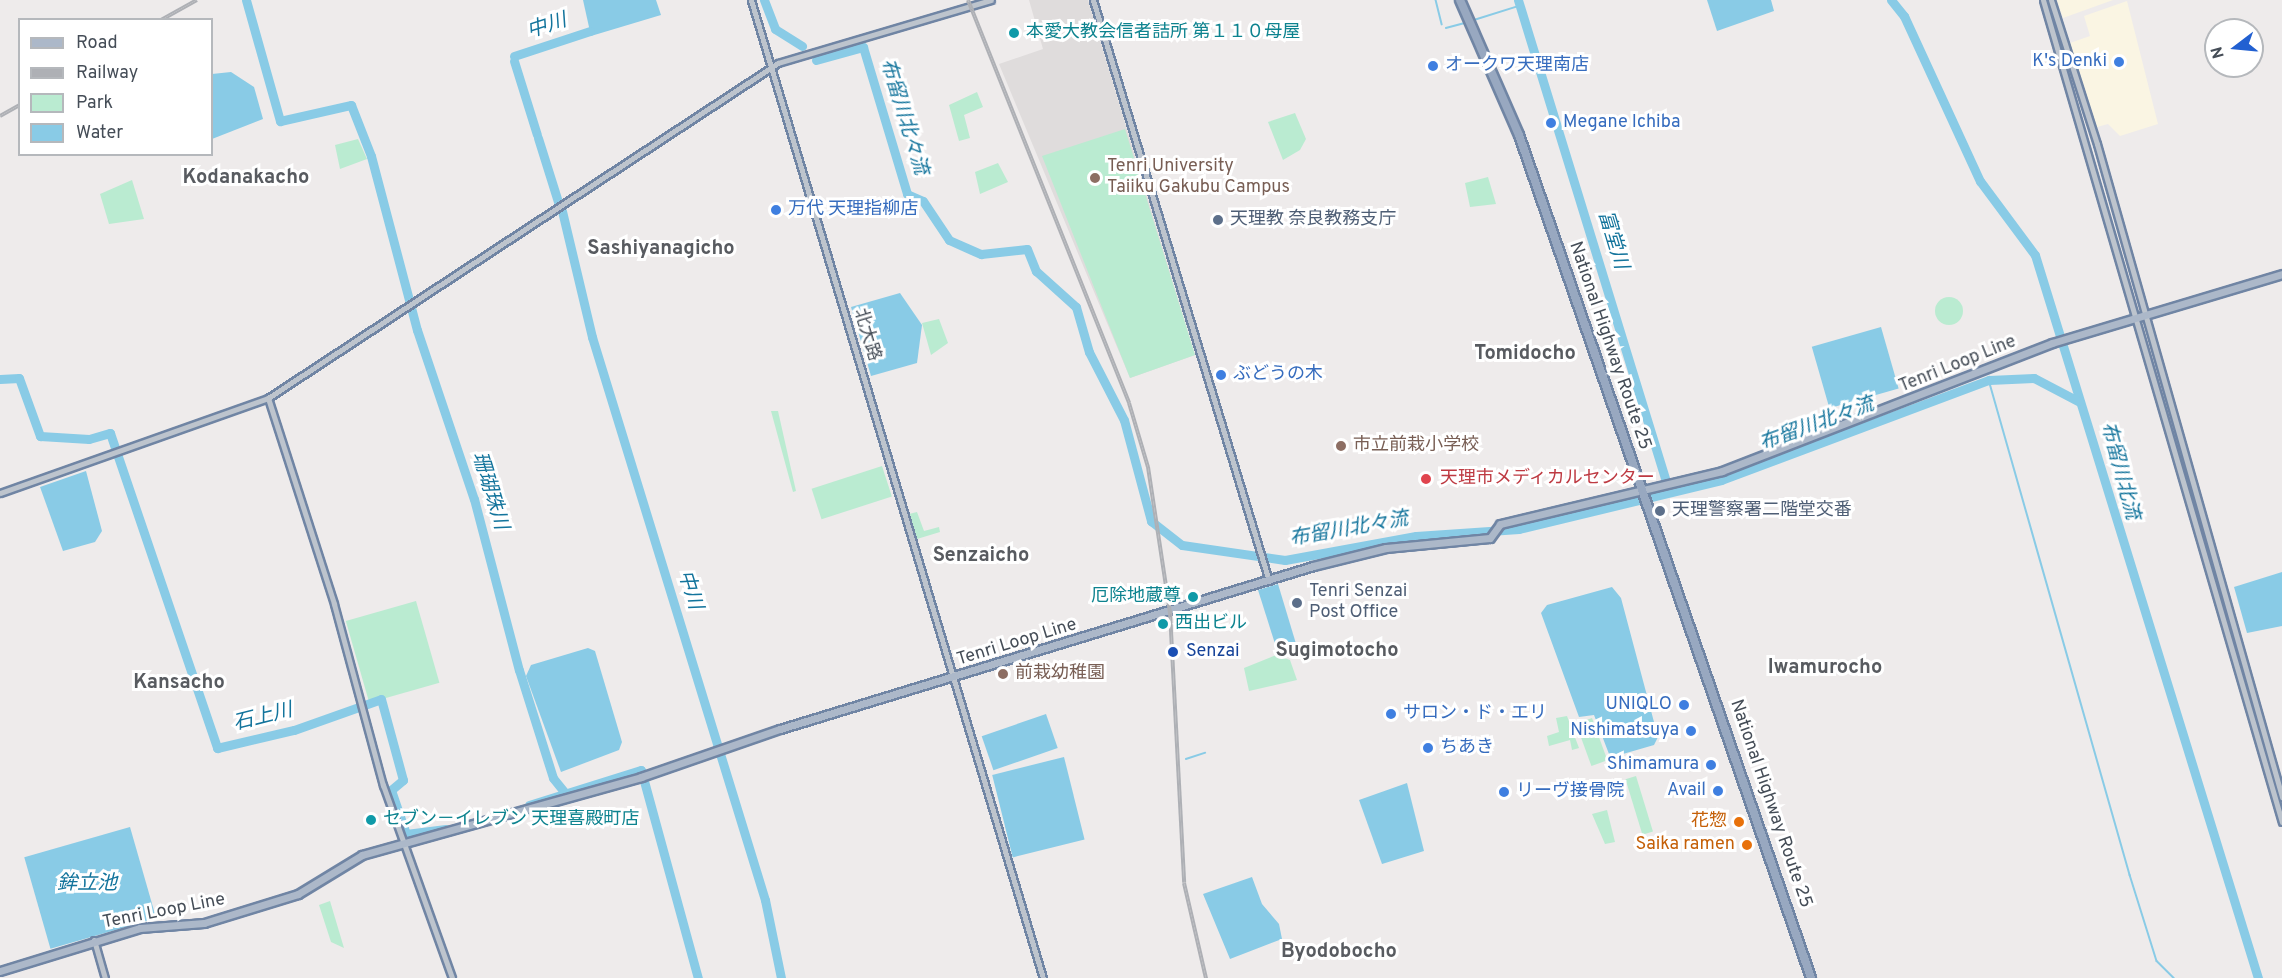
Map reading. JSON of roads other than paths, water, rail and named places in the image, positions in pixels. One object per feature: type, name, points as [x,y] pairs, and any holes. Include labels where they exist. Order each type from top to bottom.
[{"type":"highway","name":"National Highway Route 25","points":[[1460,0],[1519,135],[1811,978]]},
{"type":"main road","name":"Tenri Loop Line","points":[[0,971],[94,940],[140,928],[204,923],[298,894],[348,861],[401,843],[644,776],[717,750],[1269,581],[1386,548],[1493,536],[1498,527],[1645,495],[1666,484],[1722,471],[2055,342],[2282,274]]},
{"type":"street","name":"北大路","points":[[752,0],[1044,978]]},
{"type":"street","points":[[0,493],[268,398],[772,66],[991,0]]},
{"type":"street","points":[[1093,0],[1269,581]]},
{"type":"street","points":[[2043,0],[2141,315],[2282,822]]},
{"type":"street","points":[[2051,0],[2282,797]]},
{"type":"street","points":[[268,398],[401,843],[452,978]]},
{"type":"street","points":[[94,940],[105,978]]},
{"type":"water","points":[[583,0],[656,0],[661,15],[591,36]]},
{"type":"water","points":[[1707,0],[1771,0],[1774,11],[1717,31]]},
{"type":"water","points":[[231,72],[254,87],[263,119],[213,139],[213,74]]},
{"type":"water","points":[[900,293],[922,325],[917,363],[871,376],[851,307]]},
{"type":"water","points":[[1881,327],[1899,389],[1829,408],[1812,347]]},
{"type":"water","points":[[86,471],[102,531],[95,542],[63,551],[40,487]]},
{"type":"water","points":[[2282,572],[2282,626],[2247,633],[2234,587]]},
{"type":"water","points":[[1278,584],[1297,647],[1290,655],[1277,650],[1258,590]]},
{"type":"water","points":[[1612,587],[1621,598],[1658,737],[1654,745],[1616,756],[1609,754],[1594,715],[1579,717],[1541,613],[1547,605]]},
{"type":"water","points":[[588,648],[595,651],[622,742],[619,750],[561,772],[526,676],[531,665]]},
{"type":"water","points":[[1046,714],[1058,748],[993,770],[982,736]]},
{"type":"water","points":[[1064,757],[1085,839],[1013,857],[992,775]]},
{"type":"water","points":[[1407,783],[1424,851],[1382,864],[1359,800]]},
{"type":"water","name":"鉾立池","points":[[130,827],[156,918],[50,949],[24,857]]},
{"type":"water","points":[[1252,877],[1262,904],[1279,924],[1282,939],[1230,959],[1203,894]]},
{"type":"waterway","name":"珊瑚珠川","points":[[246,0],[280,121],[351,105],[371,156],[417,330],[474,499],[519,670],[553,778],[566,794]]},
{"type":"waterway","name":"布留川北々流","points":[[764,0],[775,29],[802,46]]},
{"type":"waterway","points":[[1436,0],[1442,24]]},
{"type":"waterway","name":"富堂川","points":[[1518,0],[1669,491]]},
{"type":"waterway","name":"布留川北流","points":[[1891,0],[1904,16],[1980,181],[2035,255],[2258,978]]},
{"type":"waterway","points":[[1474,20],[1522,5]]},
{"type":"waterway","points":[[1446,28],[1465,23]]},
{"type":"waterway","name":"中川","points":[[514,56],[590,31]]},
{"type":"waterway","name":"布留川北々流","points":[[816,60],[863,47],[907,194],[923,201],[949,240],[981,254],[1027,249],[1036,271],[1076,307],[1089,352],[1124,420],[1151,521],[1182,545],[1285,560],[1416,536],[1519,529],[1721,480],[1989,380],[2034,378],[2078,401]]},
{"type":"waterway","name":"中川","points":[[514,61],[537,135]]},
{"type":"waterway","name":"中川","points":[[538,138],[558,202]]},
{"type":"waterway","name":"中川","points":[[562,211],[592,337],[765,900],[781,978]]},
{"type":"waterway","name":"石上川","points":[[0,379],[19,378],[40,436],[89,439],[110,433],[217,748],[294,730],[381,699],[403,780],[391,790],[406,834],[446,829]]},
{"type":"waterway","points":[[1989,380],[2130,875],[2157,961],[2174,978]]},
{"type":"waterway","points":[[1186,759],[1205,753]]},
{"type":"waterway","name":"珊瑚珠川","points":[[529,805],[641,770],[698,978]]},
{"type":"railway","points":[[165,18],[197,0]]},
{"type":"railway","points":[[968,0],[1129,403],[1148,467],[1170,612],[1184,883],[1206,978]]},
{"type":"railway","points":[[0,116],[18,106]]},
{"type":"place","name":"本愛大教会信者詰所 第１１０母屋","points":[[1014,33]]},
{"type":"place","name":"K's Denki","points":[[2119,62]]},
{"type":"place","name":"オークワ天理南店","points":[[1433,66]]},
{"type":"place","name":"Megane Ichiba","points":[[1551,123]]},
{"type":"place","name":"Tenri University Taiiku Gakubu Campus","points":[[1095,178]]},
{"type":"place","name":"万代 天理指柳店","points":[[776,210]]},
{"type":"place","name":"天理教 奈良教務支庁","points":[[1218,220]]},
{"type":"place","name":"ぶどうの木","points":[[1221,375]]},
{"type":"place","name":"市立前栽小学校","points":[[1341,446]]},
{"type":"place","name":"天理市メディカルセンター","points":[[1426,479]]},
{"type":"place","name":"天理警察署二階堂交番","points":[[1660,511]]},
{"type":"place","name":"厄除地蔵尊","points":[[1193,597]]},
{"type":"place","name":"Tenri Senzai Post Office","points":[[1297,603]]},
{"type":"place","name":"西出ビル","points":[[1163,624]]},
{"type":"place","name":"Senzai","points":[[1173,652]]},
{"type":"place","name":"前栽幼稚園","points":[[1003,674]]},
{"type":"place","name":"UNIQLO","points":[[1684,705]]},
{"type":"place","name":"サロン・ド・エリ","points":[[1391,714]]},
{"type":"place","name":"Nishimatsuya","points":[[1691,731]]},
{"type":"place","name":"ちあき","points":[[1428,748]]},
{"type":"place","name":"Shimamura","points":[[1711,765]]},
{"type":"place","name":"Avail","points":[[1718,791]]},
{"type":"place","name":"リーヴ接骨院","points":[[1504,792]]},
{"type":"place","name":"セブン－イレブン 天理喜殿町店","points":[[371,820]]},
{"type":"place","name":"花惣","points":[[1739,822]]},
{"type":"place","name":"Saika ramen","points":[[1747,845]]},
{"type":"district","name":"Kodanakacho","points":[[246,178]]},
{"type":"district","name":"Sashiyanagicho","points":[[661,249]]},
{"type":"district","name":"Tomidocho","points":[[1525,354]]},
{"type":"district","name":"Senzaicho","points":[[981,556]]},
{"type":"district","name":"Sugimotocho","points":[[1337,651]]},
{"type":"district","name":"Iwamurocho","points":[[1825,668]]},
{"type":"district","name":"Kansacho","points":[[179,683]]},
{"type":"district","name":"Byodobocho","points":[[1339,952]]}]
